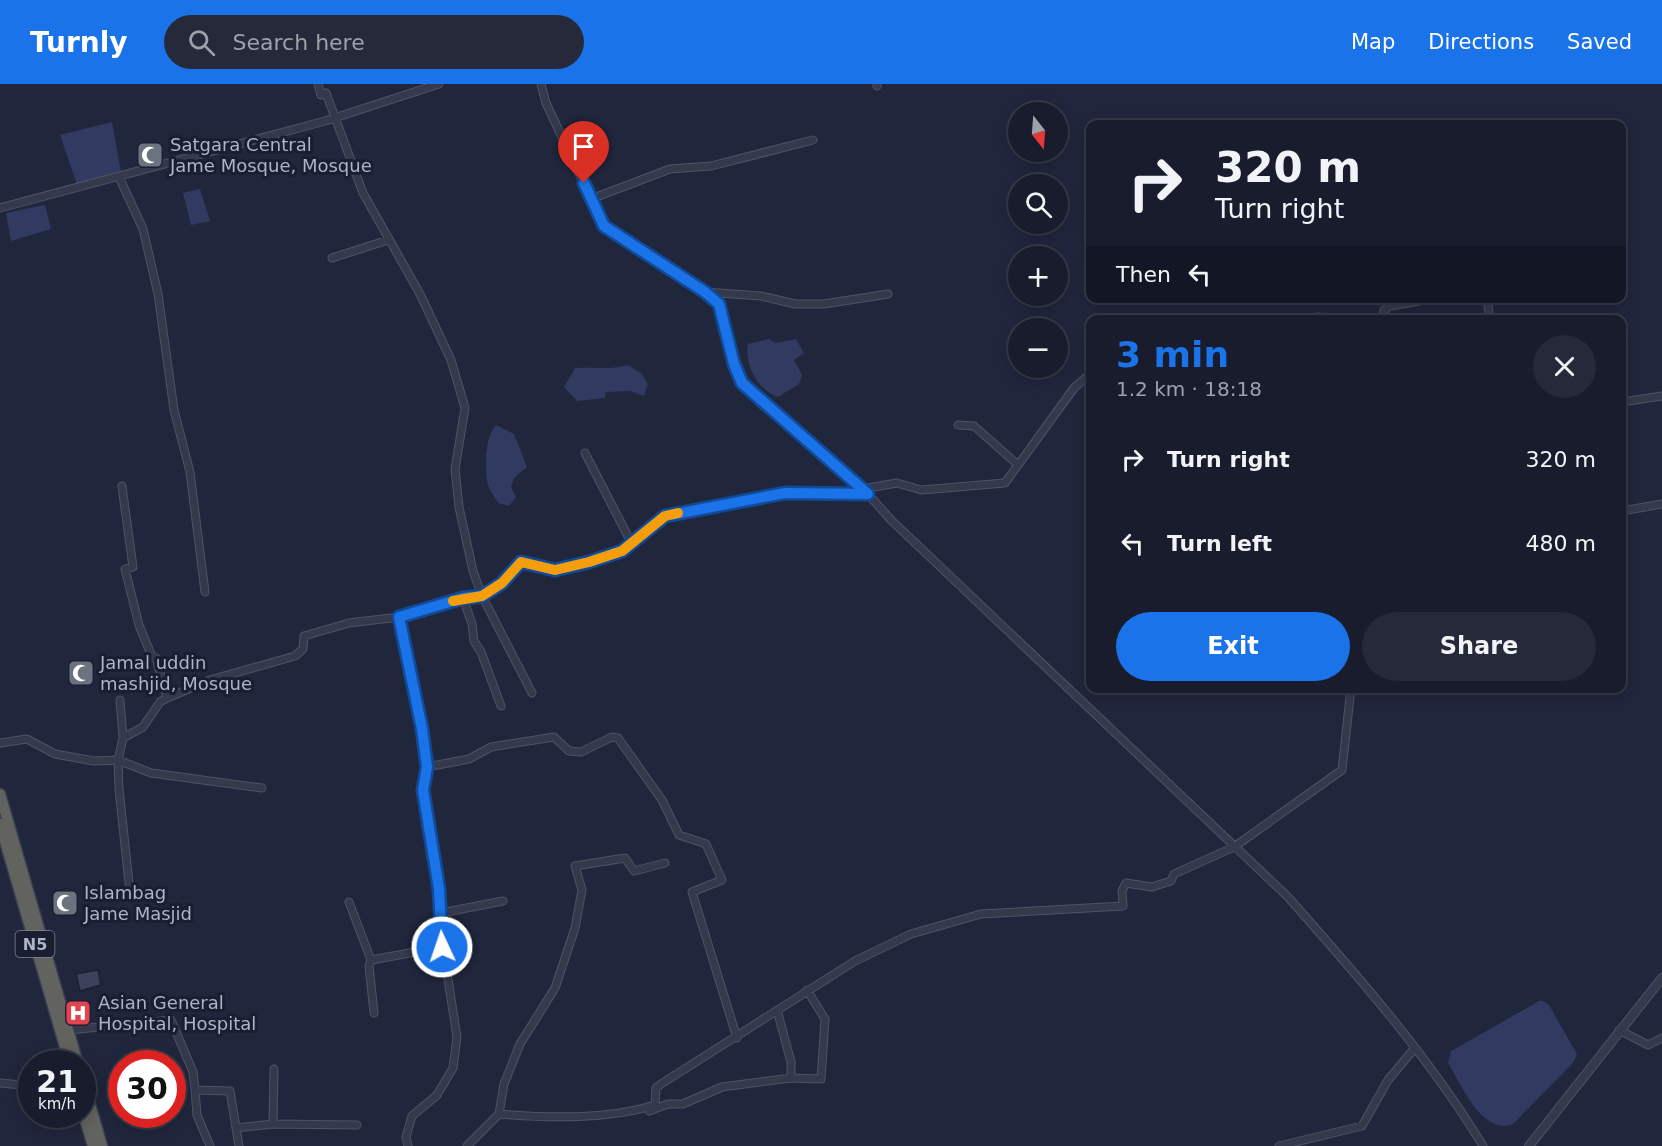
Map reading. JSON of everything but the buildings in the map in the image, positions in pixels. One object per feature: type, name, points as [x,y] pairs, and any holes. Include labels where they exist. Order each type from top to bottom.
[{"type":"highway","name":"N5","points":[[0,794],[74,1050]]},
{"type":"highway","name":"N5","points":[[0,824],[66,1050]]},
{"type":"highway","points":[[96,1125],[102,1146]]},
{"type":"highway","points":[[88,1128],[93,1146]]},
{"type":"street","points":[[318,84],[321,95],[326,93],[363,193],[451,360],[465,408],[457,450],[456,483],[463,526],[482,596],[532,693]]},
{"type":"street","points":[[0,208],[334,118],[439,84]]},
{"type":"street","points":[[541,84],[546,102],[604,226],[705,292],[719,304],[734,364],[742,383],[865,492],[891,520],[1288,897],[1348,965],[1454,1098],[1484,1146]]},
{"type":"street","points":[[591,199],[670,169],[711,166],[813,140]]},
{"type":"street","points":[[119,177],[143,229],[158,294],[174,410],[190,472],[205,592]]},
{"type":"street","points":[[332,258],[388,240]]},
{"type":"street","points":[[705,292],[761,296],[795,304],[824,304],[888,294]]},
{"type":"street","points":[[1384,315],[1384,310],[1390,306],[1407,303]]},
{"type":"street","points":[[123,738],[143,727],[160,702],[167,698],[210,680],[294,656],[303,650],[304,636],[349,623],[399,617],[463,598],[482,596],[502,583],[521,562],[555,570],[622,551],[665,516],[785,493],[865,492],[897,483],[921,490],[1005,483],[1074,388],[1086,378]]},
{"type":"street","points":[[1626,401],[1662,396]]},
{"type":"street","points":[[958,425],[974,426],[1017,464]]},
{"type":"street","points":[[585,453],[631,542]]},
{"type":"street","points":[[122,486],[133,567],[125,569],[139,625],[152,657],[156,658],[167,698]]},
{"type":"street","points":[[1626,510],[1662,504]]},
{"type":"street","points":[[463,598],[472,624],[474,641],[481,652],[501,706]]},
{"type":"street","points":[[399,617],[422,729],[427,767],[423,790],[441,913],[442,947],[457,1037],[453,1068],[437,1095],[412,1116],[406,1137],[408,1146]]},
{"type":"street","points":[[499,1114],[560,1117],[655,1104],[656,1088],[661,1084],[737,1038],[807,990],[855,961],[910,934],[961,919],[1011,911],[1122,906],[1122,891],[1126,883],[1152,887],[1171,881],[1174,874],[1234,847],[1342,770],[1351,693]]},
{"type":"street","points":[[120,700],[123,738],[118,760],[119,789],[129,883]]},
{"type":"street","points":[[427,767],[469,759],[491,747],[528,740],[554,737],[569,751],[581,752],[612,737],[618,738],[662,800],[679,835],[706,844],[722,880],[692,892],[737,1038]]},
{"type":"street","points":[[0,743],[27,739],[55,754],[94,761],[118,760],[151,774],[261,788]]},
{"type":"street","points":[[466,1146],[499,1114],[504,1084],[520,1044],[555,988],[576,928],[582,890],[575,867],[625,858],[634,871],[665,863]]},
{"type":"street","points":[[441,913],[503,901]]},
{"type":"street","points":[[349,902],[371,960],[369,966],[374,1012]]},
{"type":"street","points":[[371,960],[442,947]]},
{"type":"street","points":[[1529,1146],[1662,978]]},
{"type":"street","points":[[645,1107],[647,1111],[668,1104],[683,1104],[722,1087],[791,1078],[821,1079],[825,1018],[807,990]]},
{"type":"street","points":[[777,1010],[791,1062],[791,1078]]},
{"type":"street","points":[[69,1030],[171,1020],[193,1072],[198,1115],[210,1146]]},
{"type":"street","points":[[1619,1030],[1648,1045],[1662,1038]]},
{"type":"street","points":[[1279,1146],[1362,1126],[1388,1080],[1414,1049]]},
{"type":"street","points":[[273,1124],[274,1069]]},
{"type":"street","points":[[0,1083],[18,1085]]},
{"type":"street","points":[[195,1090],[230,1091],[239,1146]]},
{"type":"street","points":[[236,1128],[273,1124],[357,1125]]},
{"type":"water","points":[[112,122],[121,172],[77,185],[60,135]]},
{"type":"water","points":[[200,189],[210,221],[191,225],[183,193]]},
{"type":"water","points":[[45,205],[51,229],[11,241],[6,213]]},
{"type":"water","points":[[769,339],[776,343],[796,339],[804,353],[794,360],[802,375],[799,384],[778,397],[764,389],[759,383],[748,360],[748,344]]},
{"type":"water","points":[[628,365],[642,374],[648,384],[644,396],[630,391],[606,392],[605,398],[577,401],[564,387],[575,368],[609,368]]},
{"type":"water","points":[[496,425],[514,434],[527,467],[514,478],[511,487],[516,497],[509,506],[498,503],[487,481],[488,444]]},
{"type":"water","points":[[1541,1000],[1549,1005],[1577,1054],[1573,1063],[1513,1124],[1502,1126],[1482,1116],[1466,1095],[1448,1063],[1451,1051]]},
{"type":"slow traffic","points":[[453,601],[482,596],[502,583],[521,562],[555,570],[622,551],[665,516],[678,513]]},
{"type":"place","name":"Satgara Central Jame Mosque, Mosque","points":[[150,155]]},
{"type":"place","name":"Jamal uddin mashjid, Mosque","points":[[81,673]]},
{"type":"place","name":"Islambag Jame Masjid","points":[[65,903]]},
{"type":"place","name":"Asian General Hospital, Hospital","points":[[78,1013]]},
{"type":"route","points":[[442,947],[439,889],[425,815],[423,790],[427,767],[422,729],[399,617],[463,598],[482,596],[502,583],[521,562],[555,570],[622,551],[665,516],[785,493],[868,494],[760,402],[742,383],[734,364],[719,304],[705,292],[604,226],[584,183]]}]
